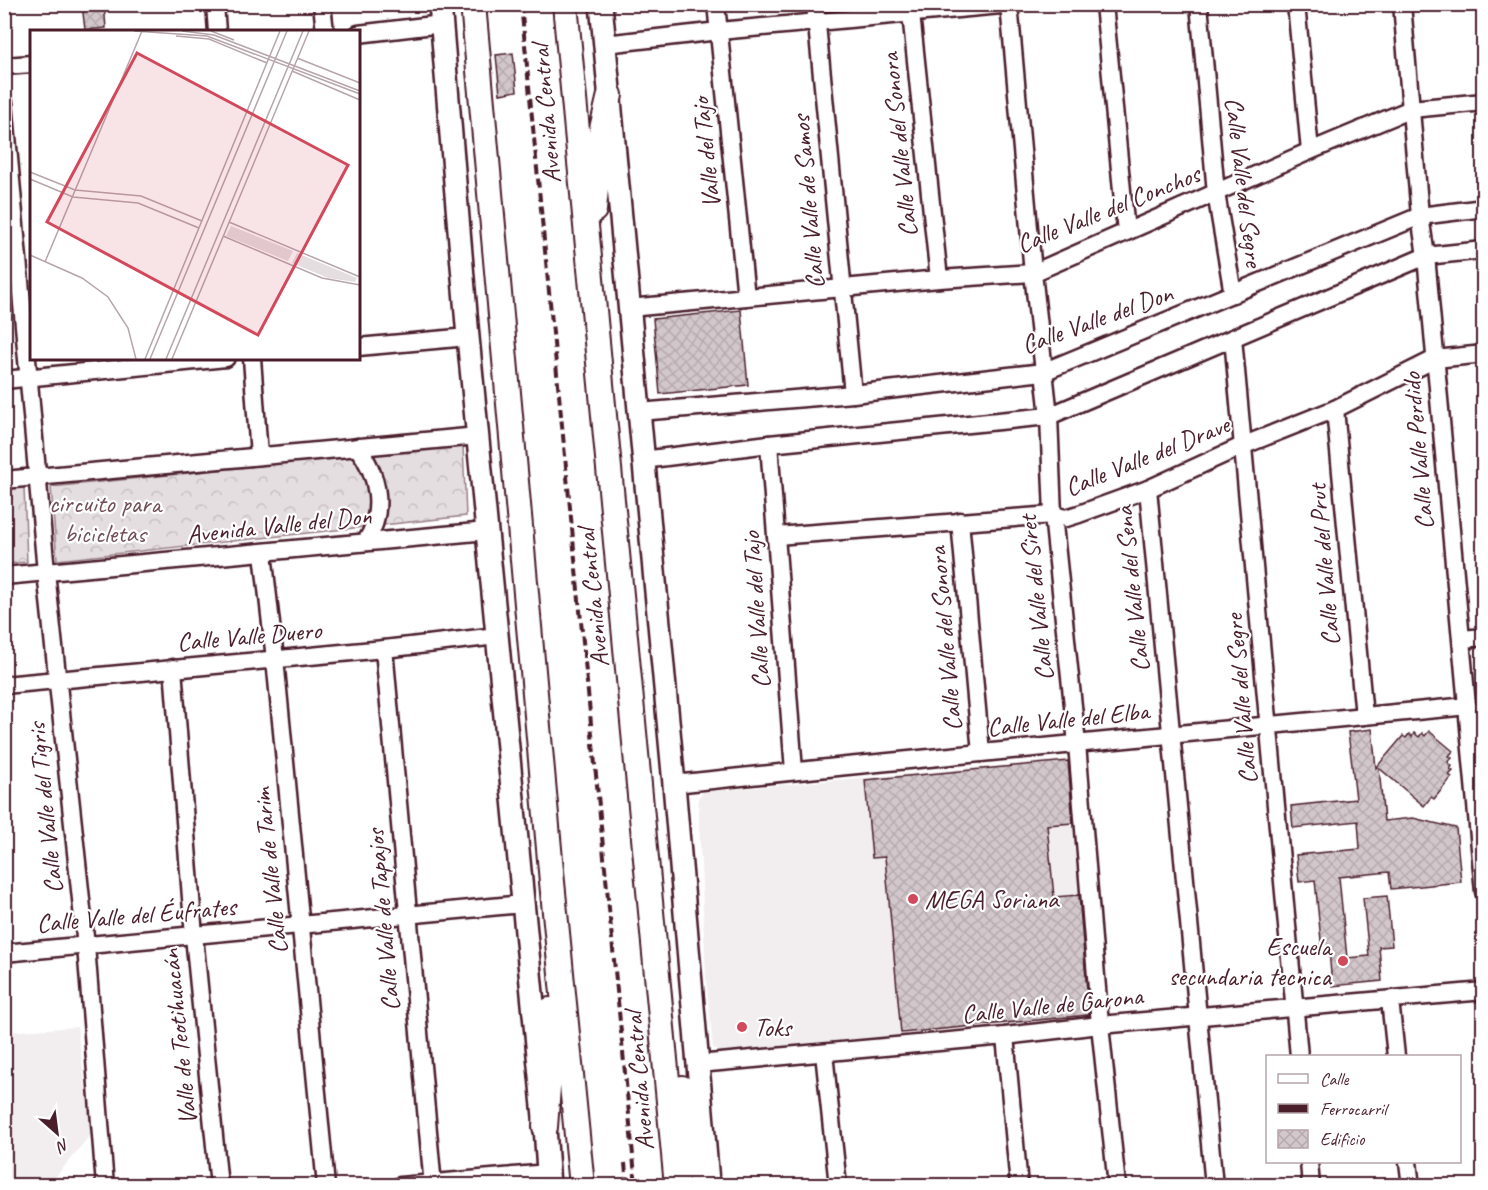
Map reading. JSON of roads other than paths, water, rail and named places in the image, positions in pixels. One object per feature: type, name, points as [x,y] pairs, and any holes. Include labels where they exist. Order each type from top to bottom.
[{"type":"highway","points":[[473,4],[552,882],[582,1185]]},
{"type":"highway","name":"Avenida Central","points":[[565,4],[677,1185]]},
{"type":"highway","points":[[588,251],[597,189],[601,133],[610,95]]},
{"type":"highway","points":[[545,1127],[551,1047],[548,952],[552,882]]},
{"type":"highway","points":[[664,1035],[684,1093],[692,1149],[703,1185]]},
{"type":"main road","points":[[601,4],[709,1185]]},
{"type":"main road","points":[[441,14],[468,337],[545,1127],[548,1179]]},
{"type":"street","points":[[215,4],[217,30]]},
{"type":"street","points":[[322,4],[325,30]]},
{"type":"street","name":"Valle del Tajo","points":[[716,4],[746,297]]},
{"type":"street","name":"Calle Valle de Samos","points":[[815,4],[853,394]]},
{"type":"street","points":[[1104,4],[1126,232]]},
{"type":"street","name":"Calle Valle del Segre","points":[[1199,4],[1216,193],[1233,294]]},
{"type":"street","points":[[1296,4],[1310,151]]},
{"type":"street","name":"Calle Valle Perdido","points":[[1401,4],[1484,892]]},
{"type":"street","points":[[605,44],[817,22],[910,9],[1010,5]]},
{"type":"street","name":"Calle Valle del Siret","points":[[1010,5],[1032,273],[1049,416],[1053,515],[1077,744],[1100,1025],[1117,1185]]},
{"type":"street","name":"Calle Valle del Sonora","points":[[910,9],[939,279]]},
{"type":"street","points":[[360,34],[441,14]]},
{"type":"street","points":[[4,66],[30,64]]},
{"type":"street","name":"Calle Valle del Tigris","points":[[4,102],[56,679],[86,946],[105,1185]]},
{"type":"street","name":"Calle Valle del Conchos","points":[[629,308],[939,279],[1032,273],[1310,151],[1411,110],[1484,102]]},
{"type":"street","name":"Calle Valle del Don","points":[[639,412],[853,394],[1043,372],[1420,216],[1484,208]]},
{"type":"street","points":[[644,460],[769,444],[1049,416],[1426,256],[1484,250]]},
{"type":"street","points":[[360,346],[468,337]]},
{"type":"street","name":"Calle Valle del Segre","points":[[1233,338],[1299,1055]]},
{"type":"street","name":"Calle Valle del Drave","points":[[776,536],[1053,515],[1066,518],[1148,489],[1242,446],[1335,409],[1435,359],[1484,354]]},
{"type":"street","points":[[4,380],[140,363],[192,360]]},
{"type":"street","points":[[252,360],[259,456]]},
{"type":"street","name":"Calle Valle del Prut","points":[[1335,409],[1364,716]]},
{"type":"street","points":[[4,480],[478,436]]},
{"type":"street","name":"Calle Valle del Tajo","points":[[769,444],[794,771]]},
{"type":"street","points":[[357,447],[366,458],[378,495],[373,531],[366,542]]},
{"type":"street","name":"Calle Valle del Sena","points":[[1148,489],[1214,1185]]},
{"type":"street","name":"Calle Valle del Sonora","points":[[960,521],[981,753]]},
{"type":"street","name":"Avenida Valle del Don","points":[[4,576],[487,531]]},
{"type":"street","name":"Calle Valle de Tarim","points":[[262,553],[302,925],[326,1185]]},
{"type":"street","name":"Calle Valle Duero","points":[[4,685],[497,636]]},
{"type":"street","points":[[1462,639],[1484,637]]},
{"type":"street","name":"Calle Valle de Tapajos","points":[[384,649],[433,1184]]},
{"type":"street","name":"Valle de Teotihuacán","points":[[173,668],[194,936],[219,1185]]},
{"type":"street","name":"Calle Valle del Elba","points":[[674,784],[1468,706]]},
{"type":"street","name":"Calle Valle del Éufrates","points":[[4,953],[523,904]]},
{"type":"street","name":"Calle Valle de Garona","points":[[698,1064],[1484,991]]},
{"type":"street","points":[[1390,1000],[1396,1055]]},
{"type":"street","points":[[1005,1036],[1019,1185]]},
{"type":"street","points":[[824,1053],[838,1185]]},
{"type":"street","points":[[1309,1163],[1311,1185]]},
{"type":"street","points":[[1408,1163],[1411,1185]]},
{"type":"street","points":[[400,1185],[548,1179]]},
{"type":"railway","points":[[521,4],[636,1186]]},
{"type":"railway","points":[[625,1163],[627,1186]]},
{"type":"place","name":"MEGA Soriana","points":[[913,899]]},
{"type":"place","name":"Escuela secundaria tecnica","points":[[1343,961]]},
{"type":"place","name":"Toks","points":[[742,1027]]},
{"type":"park label","name":"circuito para bicicletas","points":[[105,518]]}]
